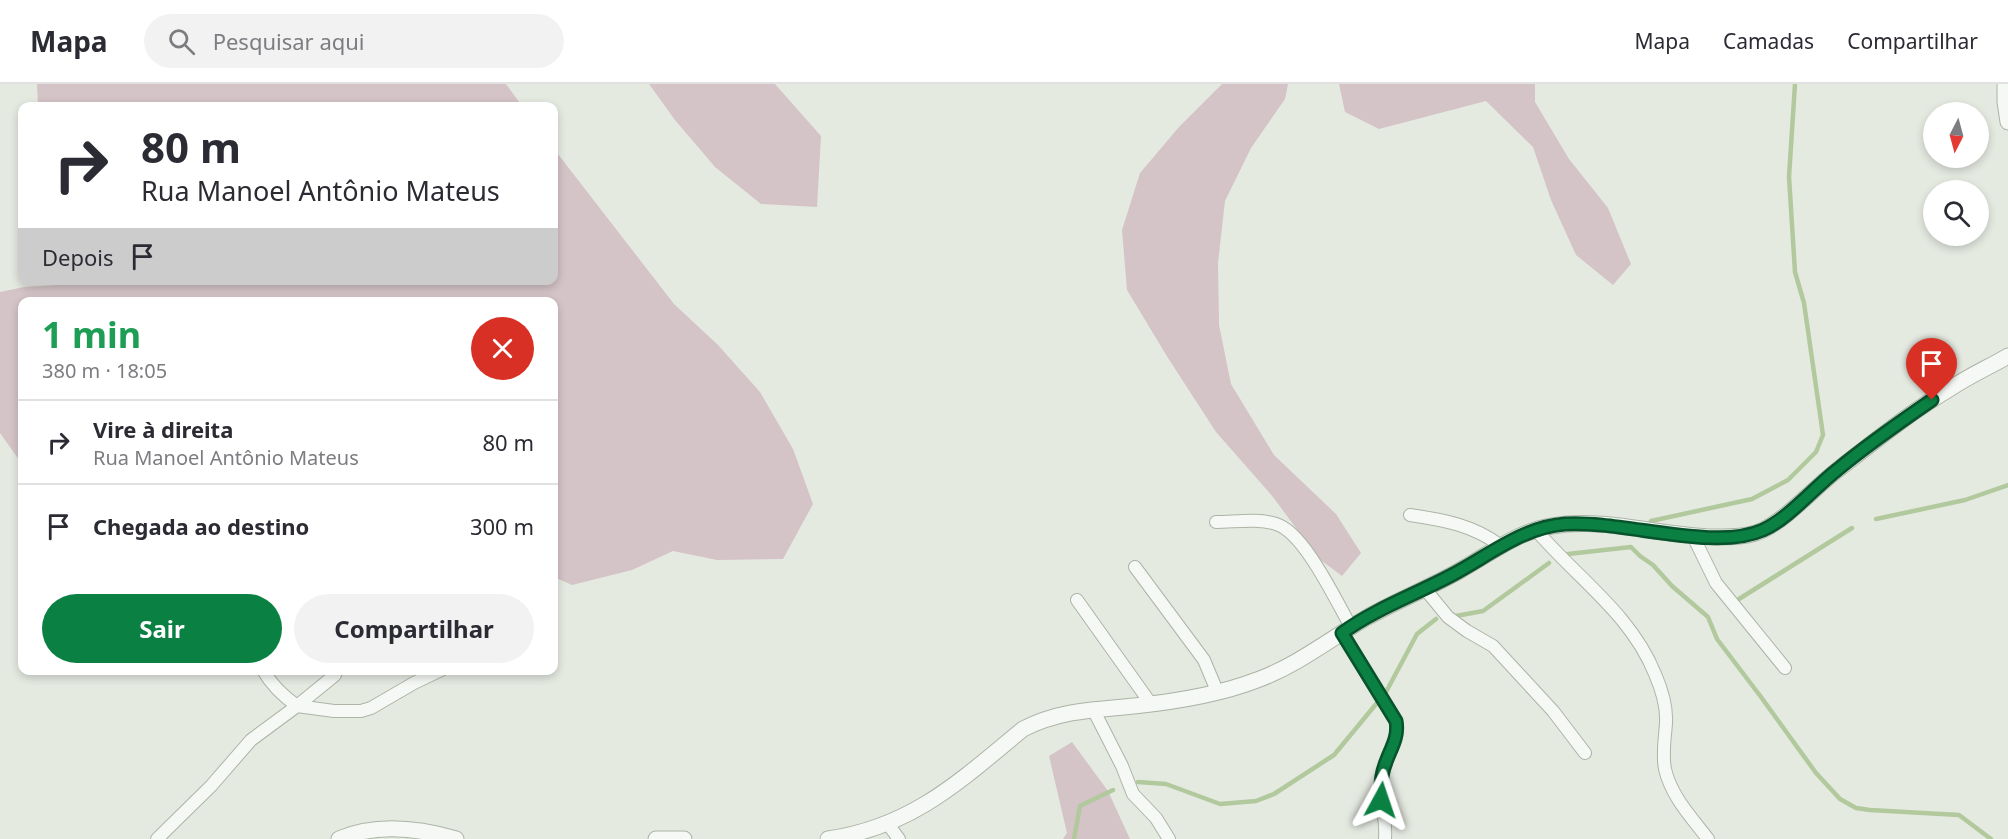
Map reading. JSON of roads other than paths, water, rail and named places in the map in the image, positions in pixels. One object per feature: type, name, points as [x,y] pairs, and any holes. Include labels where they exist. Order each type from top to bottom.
[{"type":"street","points":[[2005,84],[2008,123]]},
{"type":"street","points":[[828,839],[887,823],[933,801],[1023,729],[1057,715],[1151,704],[1260,680],[1296,662],[1346,630],[1536,530],[1549,526],[1587,524],[1693,536],[1728,537],[1764,530],[1784,516],[1837,470],[1915,411],[1950,388],[2008,356]]},
{"type":"street","points":[[1410,514],[1466,526],[1486,535],[1502,546]]},
{"type":"street","points":[[1216,522],[1274,523],[1284,527],[1309,555],[1346,630],[1396,721],[1397,735],[1386,761],[1380,786],[1385,839]]},
{"type":"street","points":[[1536,530],[1562,560],[1615,611],[1638,640],[1648,658],[1665,704],[1664,755],[1668,779],[1677,796],[1708,839]]},
{"type":"street","points":[[1693,536],[1716,583],[1785,668]]},
{"type":"street","points":[[1135,567],[1204,660],[1217,691]]},
{"type":"street","points":[[1425,589],[1448,617],[1493,646],[1553,711],[1585,753]]},
{"type":"street","points":[[1077,600],[1151,704]]},
{"type":"street","points":[[266,675],[275,688],[297,706],[334,711],[362,711],[431,675]]},
{"type":"street","points":[[157,839],[212,786],[251,740],[335,675]]},
{"type":"street","points":[[1093,710],[1122,765],[1133,794],[1156,818],[1169,839]]},
{"type":"street","points":[[887,823],[899,839]]},
{"type":"street","points":[[339,839],[368,830],[388,828],[416,830],[456,839]]},
{"type":"street","points":[[656,839],[684,839]]},
{"type":"waterway","points":[[1651,521],[1752,499],[1788,480],[1816,452],[1823,435],[1804,303],[1795,272],[1789,177],[1795,84]]},
{"type":"waterway","points":[[1876,519],[1965,500],[2008,485]]},
{"type":"waterway","points":[[1739,599],[1852,528]]},
{"type":"waterway","points":[[1568,554],[1631,547],[1653,565],[1672,586],[1708,617],[1717,639],[1816,773],[1840,799],[1856,808],[1870,810],[1959,815],[1991,839]]},
{"type":"waterway","points":[[1456,616],[1483,611],[1549,563]]},
{"type":"waterway","points":[[1138,782],[1166,784],[1220,804],[1256,801],[1274,794],[1334,755],[1386,692],[1417,634],[1436,619]]},
{"type":"waterway","points":[[1074,839],[1080,806],[1113,790]]}]
